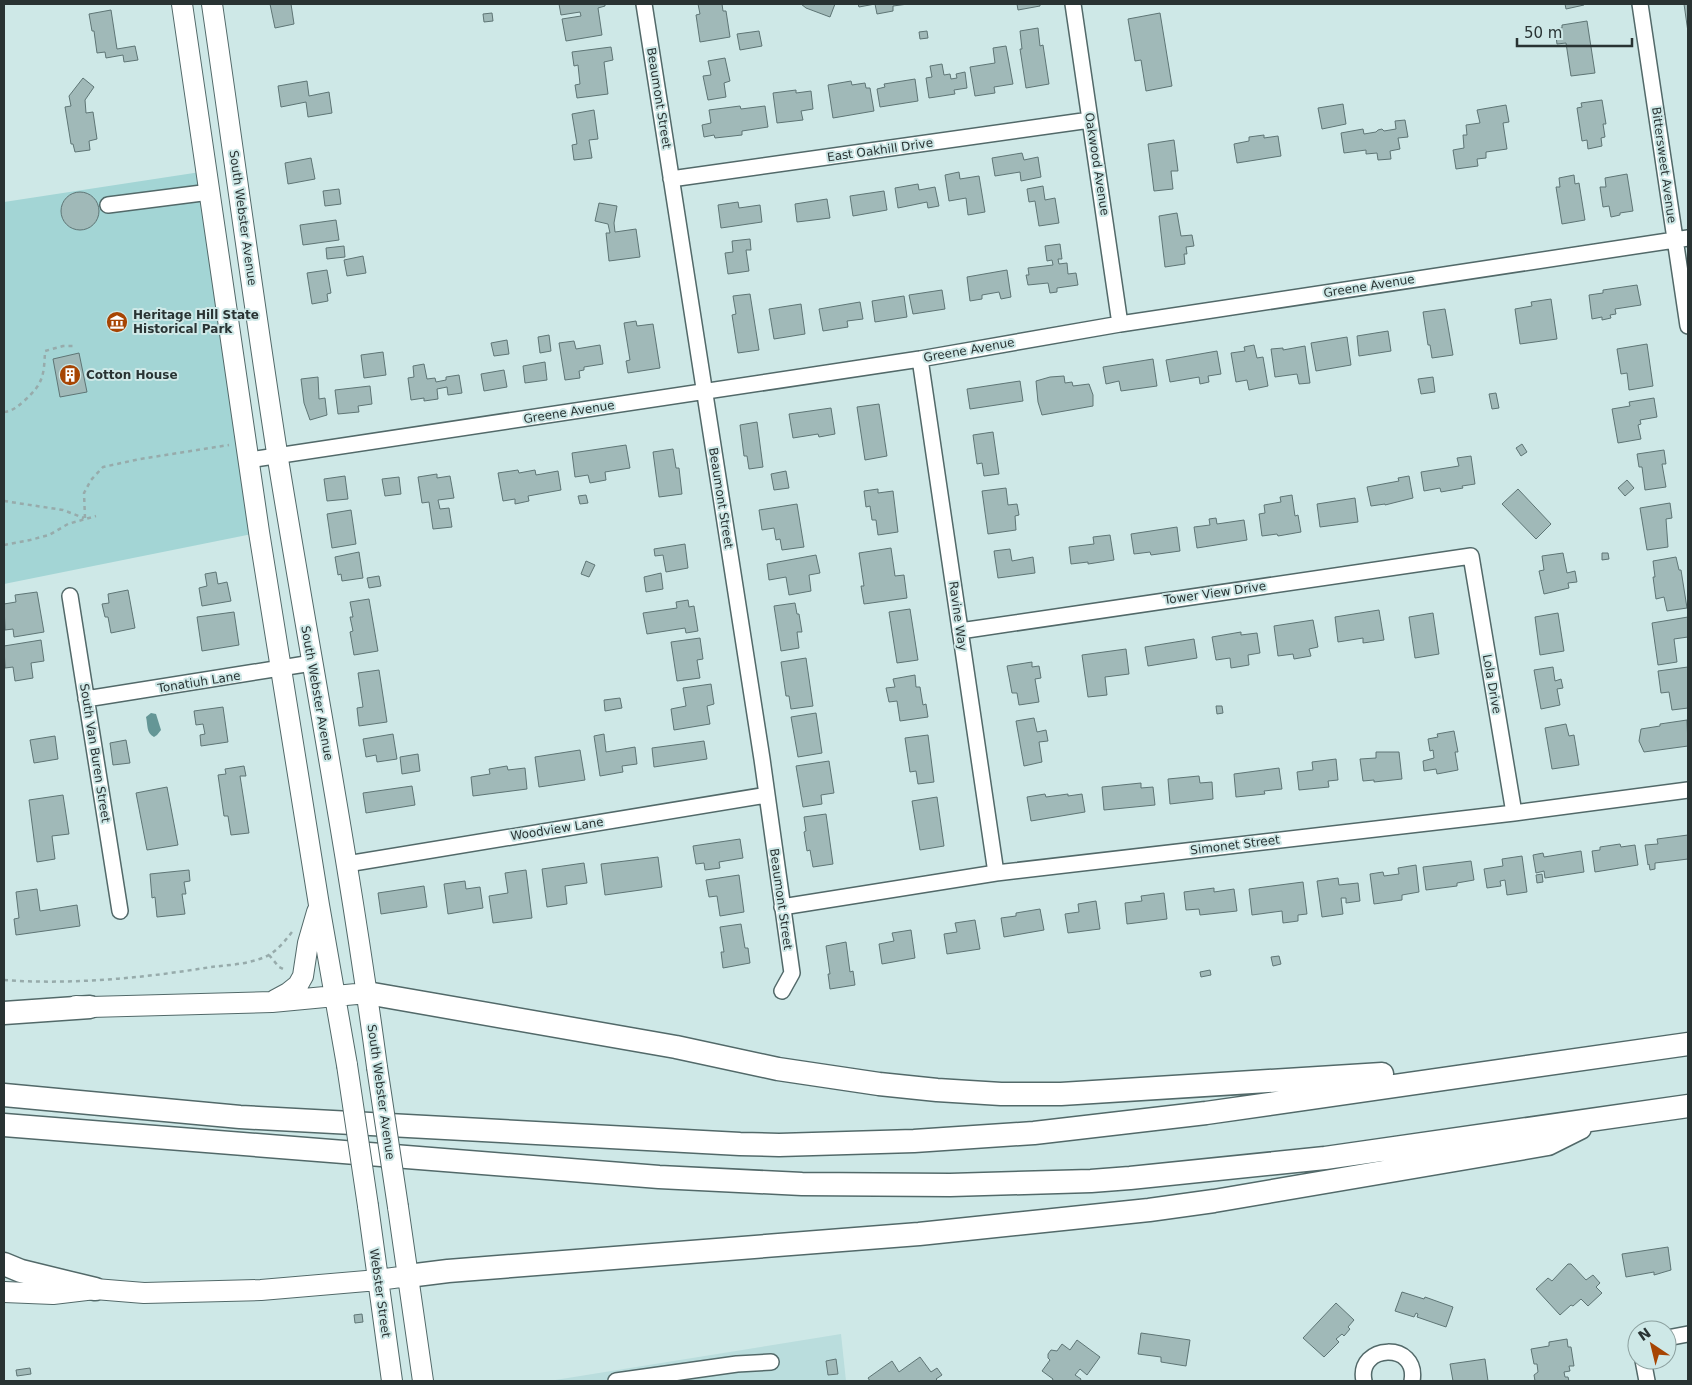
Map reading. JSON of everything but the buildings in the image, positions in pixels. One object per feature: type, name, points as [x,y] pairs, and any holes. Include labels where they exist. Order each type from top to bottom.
[{"type":"highway","points":[[367,993],[676,1046],[778,1069],[880,1084],[937,1090],[1001,1094],[1060,1094],[1378,1074],[1445,1078]]},
{"type":"highway","points":[[4,1013],[90,1007]]},
{"type":"highway","points":[[4,1096],[250,1118],[740,1144],[914,1141],[1034,1133],[1206,1114],[1688,1044]]},
{"type":"highway","points":[[4,1125],[658,1177],[802,1184],[950,1185],[1082,1182],[1324,1158],[1688,1106]]},
{"type":"highway","points":[[408,1276],[448,1271],[919,1234],[1149,1210],[1214,1201],[1548,1144],[1597,1120]]},
{"type":"highway","points":[[4,1264],[21,1271],[95,1289]]},
{"type":"main road","points":[[182,4],[280,669],[318,905],[335,995]]},
{"type":"main road","name":"South Webster Avenue","points":[[212,4],[278,456],[367,993],[423,1381]]},
{"type":"main road","points":[[272,1002],[298,985],[303,976],[308,943],[318,905]]},
{"type":"main road","points":[[4,1002],[90,1007],[272,1002],[367,993]]},
{"type":"main road","name":"Webster Street","points":[[335,995],[368,1206],[392,1381]]},
{"type":"main road","points":[[4,1292],[53,1294],[95,1289],[144,1293],[261,1290],[408,1276]]},
{"type":"street","name":"Beaumont Street","points":[[644,4],[767,795],[792,973],[782,991]]},
{"type":"street","name":"Oakwood Avenue","points":[[1073,4],[1120,324]]},
{"type":"street","name":"Bittersweet Avenue","points":[[1640,4],[1682,239],[1688,326]]},
{"type":"street","name":"East Oakhill Drive","points":[[671,179],[1090,120]]},
{"type":"street","points":[[108,205],[210,192]]},
{"type":"street","name":"Greene Avenue","points":[[249,460],[920,359],[1120,324],[1682,239]]},
{"type":"street","name":"Ravine Way","points":[[920,359],[996,873]]},
{"type":"street","name":"Tower View Drive","points":[[960,631],[1471,556]]},
{"type":"street","name":"Lola Drive","points":[[1471,556],[1514,813]]},
{"type":"street","name":"South Van Buren Street","points":[[70,596],[120,910]]},
{"type":"street","name":"Tonatiuh Lane","points":[[86,699],[312,663]]},
{"type":"street","name":"Simonet Street","points":[[782,907],[996,873],[1514,813],[1688,790]]},
{"type":"street","name":"Woodview Lane","points":[[347,864],[767,795]]},
{"type":"street","points":[[1364,1381],[1368,1361],[1382,1352],[1390,1351],[1405,1357],[1410,1363],[1413,1370],[1412,1381]]},
{"type":"street","points":[[616,1381],[737,1364],[771,1362]]},
{"type":"path","points":[[4,412],[12,411],[37,389],[44,370],[45,351],[63,346],[73,346]]},
{"type":"path","points":[[85,518],[84,493],[91,480],[103,467],[140,459],[235,444]]},
{"type":"path","points":[[4,501],[63,510],[85,518]]},
{"type":"path","points":[[4,545],[48,535],[68,524],[96,516]]},
{"type":"path","points":[[4,980],[40,983],[102,979],[192,970],[250,961],[269,955],[285,941],[297,926]]},
{"type":"path","points":[[269,955],[279,967],[285,970]]},
{"type":"shaded area","name":"Heritage Hill State Historical Park","points":[[207,171],[252,534],[4,584],[4,202]]},
{"type":"shaded area","points":[[151,713],[156,714],[161,730],[154,737],[148,731],[146,717]]},
{"type":"shaded area","points":[[841,1334],[846,1381],[549,1381]]},
{"type":"place","name":"Heritage Hill State Historical Park","points":[[117,322]]},
{"type":"place","name":"Cotton House","points":[[70,375]]}]
